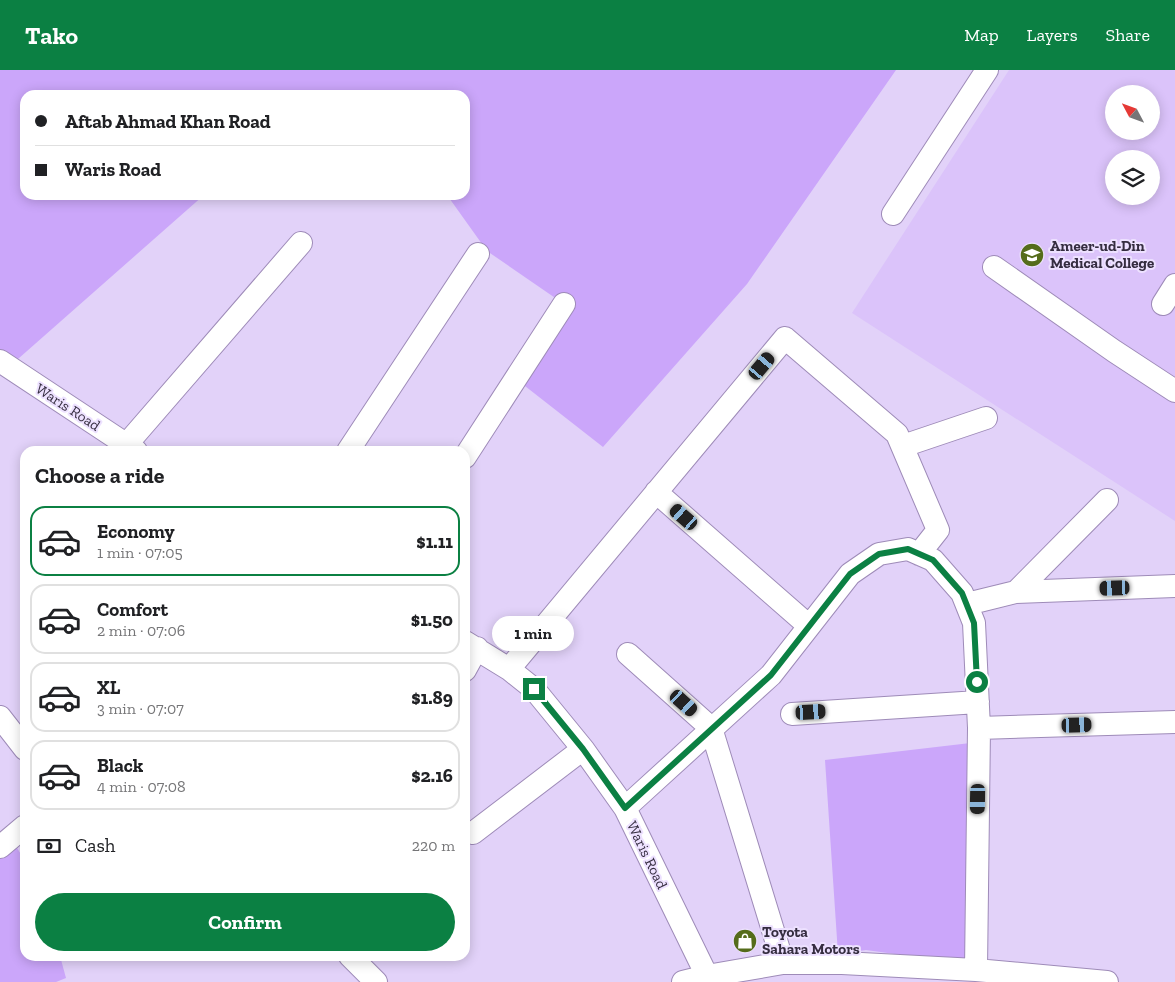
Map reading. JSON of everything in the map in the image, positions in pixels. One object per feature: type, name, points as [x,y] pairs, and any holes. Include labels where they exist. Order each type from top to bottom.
[{"type":"street","points":[[893,214],[987,70]]},
{"type":"street","points":[[133,446],[301,243]]},
{"type":"street","points":[[351,446],[478,254]]},
{"type":"street","points":[[994,267],[1175,391]]},
{"type":"street","points":[[1163,304],[1175,285]]},
{"type":"street","points":[[470,449],[564,304]]},
{"type":"street","points":[[509,669],[785,338],[897,434],[938,530],[920,554]]},
{"type":"street","name":"Waris Road","points":[[0,362],[128,446]]},
{"type":"street","points":[[902,446],[986,418]]},
{"type":"street","points":[[656,492],[809,626]]},
{"type":"street","points":[[1016,592],[1107,500]]},
{"type":"street","points":[[625,808],[771,675],[850,574],[879,554],[908,549],[920,554],[933,560],[962,593],[974,623],[979,728],[976,970]]},
{"type":"street","points":[[966,604],[1016,592],[1175,586]]},
{"type":"street","name":"Waris Road","points":[[471,645],[509,669],[534,689],[583,749],[625,808],[707,976]]},
{"type":"street","points":[[628,654],[711,728],[783,964]]},
{"type":"street","points":[[792,714],[978,702]]},
{"type":"street","points":[[0,717],[20,743]]},
{"type":"street","points":[[979,728],[1175,722]]},
{"type":"street","points":[[473,832],[583,749]]},
{"type":"street","points":[[0,847],[20,830]]},
{"type":"street","points":[[355,961],[376,982]]},
{"type":"street","points":[[683,982],[707,976],[783,964],[869,964],[976,970],[1107,982]]},
{"type":"shaded area","points":[[0,70],[896,70],[747,284],[603,447],[516,379],[564,304],[487,251],[451,200],[470,200],[470,90],[20,90],[20,200],[198,200],[10,366],[0,358]]},
{"type":"shaded area","name":"Ameer-ud-Din Medical College","points":[[1009,70],[1175,70],[1175,521],[852,313]]},
{"type":"shaded area","points":[[979,742],[974,965],[866,950],[838,954],[825,760]]},
{"type":"shaded area","points":[[11,838],[20,853],[20,961],[61,961],[66,978],[56,982],[0,982],[0,847]]},
{"type":"place","name":"Ameer-ud-Din Medical College","points":[[1032,255]]},
{"type":"place","name":"Toyota Sahara Motors","points":[[745,941]]},
{"type":"route","points":[[534,689],[583,749],[625,808],[771,675],[850,574],[879,554],[908,549],[933,560],[962,593],[974,623],[977,682]]}]
